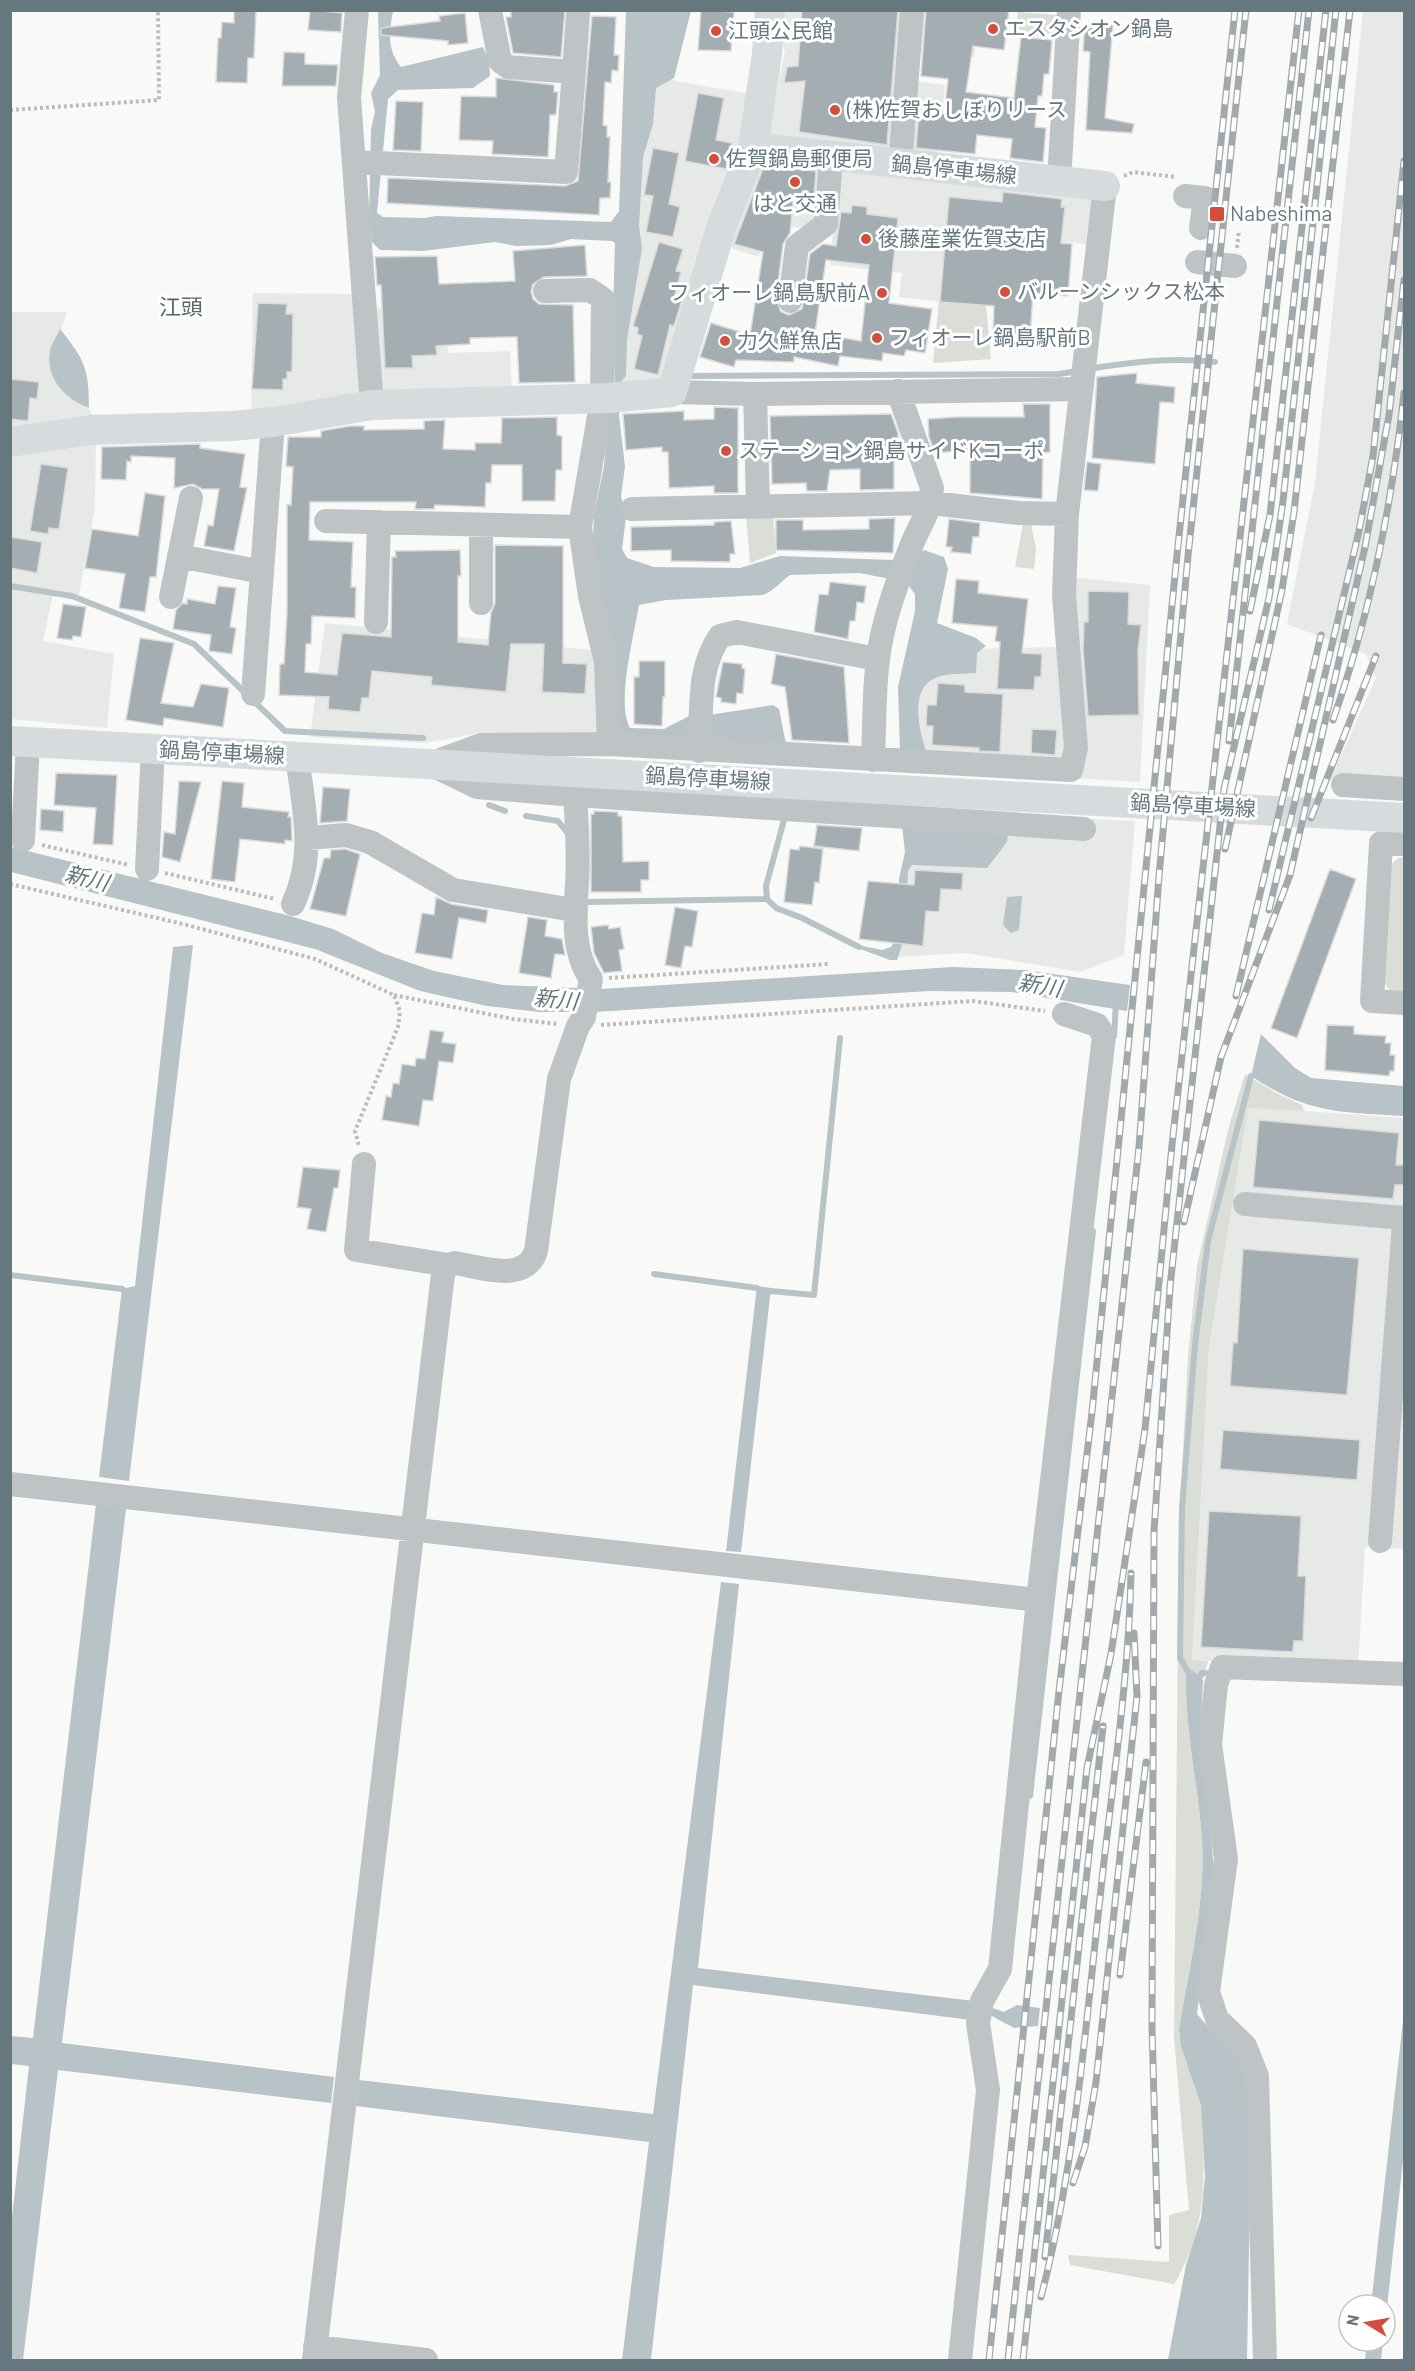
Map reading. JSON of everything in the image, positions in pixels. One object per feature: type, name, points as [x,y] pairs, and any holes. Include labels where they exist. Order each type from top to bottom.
[{"type":"main road","points":[[10,442],[90,430],[233,426],[273,422],[372,405],[612,398],[672,392],[722,225],[753,147],[767,54],[770,10]]},
{"type":"main road","name":"鍋島停車場線","points":[[753,147],[900,166],[1105,186]]},
{"type":"main road","name":"鍋島停車場線","points":[[19,741],[1404,818]]},
{"type":"street","points":[[357,10],[349,98],[360,162],[355,183],[372,405]]},
{"type":"street","points":[[490,10],[500,61],[508,67],[574,72]]},
{"type":"street","points":[[900,166],[912,10]]},
{"type":"street","points":[[1059,181],[1069,10]]},
{"type":"street","points":[[360,162],[566,172],[578,14]]},
{"type":"street","points":[[790,301],[797,246],[826,224],[831,157]]},
{"type":"street","points":[[430,764],[481,745],[609,744],[1071,770],[1076,748],[1064,595],[1067,514],[1105,186]]},
{"type":"street","points":[[1185,196],[1205,198],[1201,228]]},
{"type":"street","points":[[1197,262],[1235,266]]},
{"type":"street","points":[[545,291],[590,290],[603,299],[612,398],[580,527],[590,596],[606,662],[609,744]]},
{"type":"street","points":[[672,392],[755,394],[898,391],[1082,377]]},
{"type":"street","points":[[873,760],[877,659],[885,621],[913,541],[924,522],[931,503],[932,488],[898,391]]},
{"type":"street","points":[[755,394],[758,507]]},
{"type":"street","points":[[253,694],[273,422]]},
{"type":"street","points":[[171,597],[191,498]]},
{"type":"street","points":[[632,509],[931,503],[1019,513],[1067,514]]},
{"type":"street","points":[[326,521],[580,527]]},
{"type":"street","points":[[376,622],[379,522]]},
{"type":"street","points":[[481,603],[482,525]]},
{"type":"street","points":[[179,556],[262,572]]},
{"type":"street","points":[[699,748],[702,710],[700,688],[708,653],[720,636],[737,632],[877,659]]},
{"type":"street","points":[[19,741],[23,840]]},
{"type":"street","points":[[147,869],[153,749]]},
{"type":"street","points":[[293,904],[301,886],[306,865],[308,838],[297,757]]},
{"type":"street","points":[[430,764],[477,787],[1084,829]]},
{"type":"street","points":[[1343,785],[1404,789]]},
{"type":"street","points":[[364,1164],[356,1250],[448,1265],[455,1263],[509,1271],[521,1270],[532,1262],[536,1251],[560,1079],[581,1022],[590,982],[582,967],[574,910],[577,884],[575,795]]},
{"type":"street","points":[[308,838],[346,836],[370,842],[453,890],[574,910]]},
{"type":"street","points":[[1404,844],[1381,843],[1372,1001],[1404,1004]]},
{"type":"street","points":[[960,2361],[988,2090],[980,2012],[1000,1969],[1038,1600],[1104,1036],[1097,1025],[1064,1014]]},
{"type":"street","points":[[1245,1204],[1404,1218]]},
{"type":"street","points":[[1380,1541],[1404,1224]]},
{"type":"street","points":[[426,2361],[314,2354],[444,1274],[448,1265]]},
{"type":"street","points":[[10,1484],[1038,1600]]},
{"type":"street","points":[[1265,2361],[1257,2076],[1245,2046],[1217,2019],[1208,1992],[1226,1859],[1210,1744],[1219,1676],[1404,1674]]},
{"type":"path","points":[[10,110],[159,100],[158,10]]},
{"type":"path","points":[[1105,186],[1133,172],[1176,177],[1185,196]]},
{"type":"path","points":[[10,884],[183,924],[315,959],[394,995],[513,1019],[581,1022],[973,1002],[1064,1014]]},
{"type":"path","points":[[590,982],[829,964]]},
{"type":"path","points":[[364,1164],[355,1131],[398,1027],[400,1011],[394,995]]},
{"type":"shaded area","points":[[783,11],[979,11],[974,58],[916,51],[913,81],[945,85],[937,160],[767,137],[785,51],[781,40]]},
{"type":"shaded area","points":[[1363,11],[1404,11],[1404,783],[1330,780],[1376,678],[1366,654],[1287,624],[1315,483]]},
{"type":"shaded area","points":[[1018,12],[1058,15],[1056,38],[1016,34]]},
{"type":"shaded area","points":[[654,77],[750,94],[739,151],[662,381],[620,385],[636,149]]},
{"type":"shaded area","points":[[760,158],[1092,195],[1086,244],[1030,238],[987,228],[979,306],[899,297],[902,273],[830,265],[833,231],[765,224],[759,257],[724,246]]},
{"type":"shaded area","points":[[253,293],[355,294],[370,308],[445,305],[448,353],[510,351],[512,389],[251,412]]},
{"type":"shaded area","points":[[939,301],[986,306],[991,359],[933,363]]},
{"type":"shaded area","points":[[10,312],[67,312],[54,351],[93,416],[96,436],[95,507],[79,595],[54,590],[43,641],[114,654],[107,728],[11,719]]},
{"type":"shaded area","points":[[746,514],[773,514],[776,553],[750,563]]},
{"type":"shaded area","points":[[1024,518],[1030,518],[1036,549],[1034,569],[1015,567]]},
{"type":"shaded area","points":[[1058,576],[1150,585],[1140,782],[1075,778],[914,755],[911,708],[933,650],[1059,647]]},
{"type":"shaded area","points":[[325,623],[620,653],[624,737],[480,733],[425,743],[310,737]]},
{"type":"shaded area","points":[[1093,819],[1135,821],[1124,955],[1081,972],[966,953],[896,957],[912,823],[1079,836]]},
{"type":"shaded area","points":[[1404,857],[1404,994],[1391,993],[1384,982],[1391,865],[1398,858]]},
{"type":"shaded area","points":[[1245,1074],[1278,1094],[1302,1105],[1304,1111],[1248,1108],[1209,1348],[1192,1660],[1208,1661],[1203,1680],[1192,1670],[1186,1675],[1190,1737],[1202,1839],[1202,1887],[1179,2030],[1201,2105],[1204,2180],[1196,2234],[1174,2284],[1070,2265],[1068,2255],[1169,2262],[1169,2215],[1189,2210],[1174,2038],[1179,1526],[1188,1356],[1197,1266],[1229,1126]]},
{"type":"shaded area","points":[[1248,1107],[1404,1118],[1404,1549],[1365,1547],[1358,1668],[1192,1660],[1209,1348]]},
{"type":"water","points":[[378,11],[393,11],[391,48],[401,67],[483,47],[489,60],[490,76],[473,88],[398,90],[388,99],[377,213],[383,217],[436,216],[611,222],[619,211],[626,11],[691,11],[674,78],[656,88],[653,124],[643,157],[639,226],[642,248],[627,340],[626,376],[622,380],[619,415],[625,467],[621,496],[626,517],[622,549],[627,558],[654,567],[740,568],[780,556],[893,560],[891,579],[859,573],[790,575],[763,595],[666,600],[639,605],[627,668],[626,717],[630,728],[664,729],[693,714],[709,715],[773,705],[779,709],[786,744],[620,733],[593,541],[594,515],[604,466],[608,414],[614,388],[615,243],[571,239],[551,245],[516,246],[495,242],[423,251],[380,250],[372,242],[369,222],[371,129],[375,112],[371,93],[380,75]]},
{"type":"water","points":[[60,329],[84,366],[88,384],[89,408],[72,399],[54,379],[49,361],[51,348]]},
{"type":"water","points":[[924,550],[944,557],[948,569],[937,623],[976,638],[986,646],[977,653],[976,673],[952,674],[928,682],[922,690],[918,711],[921,735],[927,754],[900,753],[898,687],[915,611],[915,594],[906,582],[915,557]]},
{"type":"water","points":[[902,826],[1008,834],[1007,842],[987,868],[912,865],[908,871],[904,939],[897,960],[890,960],[852,946],[853,944],[882,950],[891,947],[897,935],[899,879],[905,852]]},
{"type":"water","name":"新川","points":[[11,847],[290,916],[333,929],[382,953],[434,971],[503,985],[601,989],[953,967],[1025,970],[1130,985],[1127,1011],[1012,992],[929,991],[595,1012],[540,1012],[487,1006],[420,991],[315,949],[11,872]]},
{"type":"water","points":[[1022,896],[1019,930],[1011,933],[1003,925],[1007,897]]},
{"type":"water","points":[[193,945],[129,1481],[99,1477],[122,1289],[135,1286],[173,947]]},
{"type":"water","points":[[1261,1034],[1295,1068],[1311,1078],[1404,1086],[1404,1116],[1324,1109],[1290,1098],[1271,1088],[1251,1076]]},
{"type":"water","points":[[757,1286],[771,1288],[741,1552],[726,1551]]},
{"type":"water","points":[[96,1504],[126,1509],[62,2043],[334,2077],[331,2103],[58,2070],[23,2360],[11,2360],[11,2226],[29,2066],[11,2064],[11,2036],[33,2038]]},
{"type":"water","points":[[721,1582],[739,1584],[698,1968],[974,2001],[971,2020],[693,1985],[651,2360],[622,2360],[649,2142],[356,2106],[359,2080],[653,2114]]},
{"type":"water","points":[[1192,1670],[1203,1680],[1201,1722],[1214,1871],[1197,2014],[1210,2029],[1237,2051],[1247,2077],[1250,2191],[1247,2360],[1168,2360],[1186,2265],[1201,2218],[1205,2176],[1201,2105],[1181,2046],[1179,2030],[1196,1935],[1203,1863],[1186,1696],[1186,1675]]},
{"type":"water","points":[[1017,2005],[1040,2008],[1038,2026],[1014,2028],[990,2015],[993,2008],[1004,2012]]},
{"type":"water","points":[[1404,2012],[1404,2151],[1389,2293],[1372,2293]]},
{"type":"water","points":[[1366,2353],[1382,2353],[1381,2360],[1365,2360]]},
{"type":"building","points":[[234,10],[256,10],[254,58],[248,58],[247,83],[216,82],[218,38],[221,38],[222,22],[234,23]]},
{"type":"building","points":[[310,10],[342,13],[341,32],[308,30]]},
{"type":"building","points":[[511,10],[565,10],[561,57],[513,53],[506,17],[511,17]]},
{"type":"building","name":"江頭公民館","points":[[701,10],[734,12],[731,51],[698,50]]},
{"type":"building","points":[[802,10],[898,10],[887,145],[799,132],[805,81],[784,83],[787,67],[798,66]]},
{"type":"building","points":[[926,10],[1009,10],[1004,50],[973,46],[966,92],[1014,98],[1021,37],[1052,40],[1049,74],[1044,74],[1042,96],[1038,96],[1035,127],[1046,128],[1043,162],[1010,158],[1012,139],[977,135],[975,154],[916,148],[919,111],[944,114],[948,79],[921,76]]},
{"type":"building","points":[[465,13],[468,43],[448,45],[448,41],[381,35],[381,28],[440,21],[439,16]]},
{"type":"building","points":[[592,16],[616,17],[614,55],[619,55],[618,71],[612,70],[611,83],[605,82],[603,125],[607,126],[607,137],[610,137],[608,182],[611,182],[610,198],[600,198],[599,215],[387,203],[388,178],[565,186],[578,181]]},
{"type":"building","points":[[1085,23],[1113,25],[1105,118],[1134,124],[1132,133],[1086,130],[1090,52],[1083,51]]},
{"type":"building","points":[[284,52],[305,53],[305,64],[338,65],[336,86],[282,86]]},
{"type":"building","points":[[496,78],[554,85],[554,92],[558,92],[556,115],[550,115],[548,157],[492,154],[493,141],[459,140],[461,96],[496,97]]},
{"type":"building","points":[[698,93],[724,98],[716,140],[732,143],[726,169],[685,161]]},
{"type":"building","points":[[396,101],[423,102],[421,151],[393,150]]},
{"type":"building","points":[[653,148],[679,153],[669,204],[680,207],[673,237],[646,232],[653,196],[644,195]]},
{"type":"building","points":[[764,166],[816,171],[814,196],[794,194],[790,233],[783,244],[776,299],[781,312],[789,315],[802,309],[810,254],[823,244],[836,246],[841,212],[851,213],[852,205],[867,207],[867,214],[898,218],[889,303],[932,309],[925,353],[906,350],[904,356],[883,353],[882,361],[840,356],[838,366],[794,357],[794,362],[736,360],[734,367],[700,357],[711,323],[750,335],[763,252],[734,244]],"holes":[[[826,260],[869,265],[861,341],[815,333]]]},
{"type":"building","points":[[1003,192],[1062,199],[1061,207],[1065,207],[1061,243],[1072,244],[1068,296],[1033,293],[1030,338],[993,336],[994,306],[940,302],[949,197],[1002,202]]},
{"type":"building","points":[[659,242],[683,249],[676,271],[681,272],[674,298],[682,300],[674,326],[670,325],[658,375],[634,369],[642,336],[637,334],[638,328],[633,326]]},
{"type":"building","points":[[585,245],[587,276],[544,277],[533,284],[531,291],[533,299],[539,304],[573,305],[575,382],[519,383],[517,337],[470,338],[470,344],[436,346],[437,355],[412,356],[413,368],[385,368],[381,285],[377,285],[375,257],[437,256],[439,284],[515,281],[513,251]]},
{"type":"building","points":[[258,303],[287,304],[286,314],[293,314],[292,372],[287,372],[287,379],[283,379],[283,390],[252,389]]},
{"type":"building","points":[[1137,373],[1136,383],[1175,387],[1174,403],[1160,402],[1155,464],[1092,458],[1097,377]]},
{"type":"building","points":[[10,379],[39,382],[37,399],[30,398],[28,421],[10,419]]},
{"type":"building","points":[[1023,404],[1050,404],[1050,452],[1043,453],[1042,499],[970,493],[970,450],[935,453],[929,437],[928,419],[1024,417]]},
{"type":"building","points":[[714,407],[738,408],[738,493],[714,493],[714,486],[669,488],[668,452],[662,452],[662,447],[626,450],[623,414],[684,411],[684,420],[714,419]]},
{"type":"building","points":[[891,414],[898,433],[898,446],[894,446],[894,489],[860,490],[860,469],[830,470],[827,491],[807,491],[806,483],[772,484],[770,416]]},
{"type":"building","points":[[557,417],[557,435],[562,436],[562,470],[556,470],[555,501],[522,501],[522,465],[492,465],[491,483],[486,483],[485,507],[435,505],[434,509],[415,509],[416,502],[310,502],[309,540],[353,542],[351,587],[356,587],[355,618],[312,616],[311,644],[306,644],[305,672],[337,675],[342,633],[391,637],[392,557],[396,557],[395,551],[460,550],[458,642],[488,645],[491,613],[495,603],[495,545],[563,546],[563,663],[587,664],[585,694],[542,692],[544,644],[511,644],[506,692],[431,685],[432,677],[372,671],[369,698],[362,698],[360,712],[328,709],[329,697],[279,695],[280,664],[284,664],[287,613],[287,505],[291,505],[293,467],[286,466],[288,437],[321,437],[321,431],[350,426],[364,426],[364,430],[424,429],[424,421],[445,420],[443,449],[475,450],[475,443],[501,443],[502,418]]},
{"type":"building","points":[[200,444],[200,448],[245,454],[240,487],[247,488],[234,551],[204,546],[208,525],[213,526],[219,489],[202,489],[193,484],[174,488],[175,458],[131,456],[131,462],[127,461],[126,480],[101,479],[102,447]]},
{"type":"building","points":[[1087,462],[1101,464],[1098,491],[1084,490]]},
{"type":"building","points":[[41,464],[68,468],[59,529],[49,528],[48,534],[30,531]]},
{"type":"building","points":[[145,493],[165,496],[156,577],[150,577],[145,612],[119,608],[125,574],[85,568],[92,529],[138,536]]},
{"type":"building","points":[[895,518],[893,553],[776,550],[776,520],[803,520],[803,530],[869,529],[869,519]]},
{"type":"building","points":[[949,519],[980,523],[979,537],[973,537],[971,554],[951,552],[952,547],[946,547]]},
{"type":"building","points":[[731,521],[735,554],[730,554],[730,562],[671,561],[671,550],[631,551],[631,527],[714,525],[714,522]]},
{"type":"building","points":[[10,537],[42,542],[37,573],[10,568]]},
{"type":"building","points":[[956,579],[979,581],[978,593],[1028,599],[1022,653],[1042,654],[1041,677],[1035,677],[1034,690],[997,689],[1000,642],[995,641],[997,627],[952,623]]},
{"type":"building","points":[[830,582],[866,586],[864,603],[857,602],[855,621],[850,621],[848,639],[814,632],[819,594],[828,595]]},
{"type":"building","points":[[218,586],[236,588],[230,627],[236,628],[232,654],[209,651],[211,635],[173,629],[176,610],[183,603],[187,604],[187,599],[215,604]]},
{"type":"building","points":[[1088,591],[1129,592],[1128,624],[1141,625],[1138,651],[1139,715],[1088,716],[1083,649],[1084,622],[1088,622]]},
{"type":"building","points":[[63,604],[86,607],[81,637],[73,636],[72,640],[57,638]]},
{"type":"building","points":[[140,638],[174,643],[161,703],[193,707],[201,684],[229,688],[223,727],[164,718],[163,726],[126,720]]},
{"type":"building","points":[[776,654],[844,667],[849,743],[792,740],[785,687],[771,684]]},
{"type":"building","points":[[639,661],[665,661],[662,726],[634,724],[634,677],[639,677]]},
{"type":"building","points":[[723,662],[742,664],[742,668],[745,669],[743,694],[737,693],[736,704],[721,702],[721,698],[716,697]]},
{"type":"building","points":[[938,683],[965,685],[965,692],[1003,694],[1000,752],[979,751],[979,748],[932,745],[933,726],[926,726],[927,705],[936,705]]},
{"type":"building","points":[[1032,729],[1057,730],[1055,755],[1031,753]]},
{"type":"building","points":[[56,773],[117,775],[113,845],[93,844],[96,808],[54,805]]},
{"type":"building","points":[[179,781],[201,782],[180,862],[162,857],[164,832],[175,834]]},
{"type":"building","points":[[222,781],[244,783],[242,807],[289,812],[288,817],[291,817],[292,841],[285,840],[285,844],[240,839],[235,882],[211,879]]},
{"type":"building","points":[[323,787],[350,789],[347,821],[320,823]]},
{"type":"building","points":[[41,809],[64,811],[63,832],[40,830]]},
{"type":"building","points":[[594,811],[618,812],[618,816],[622,816],[623,862],[649,861],[649,880],[641,880],[641,892],[591,892],[591,814],[594,814]]},
{"type":"building","points":[[817,825],[862,828],[859,851],[814,846]]},
{"type":"building","points":[[800,846],[823,849],[819,883],[815,882],[812,905],[784,902],[790,849],[799,850]]},
{"type":"building","points":[[345,849],[360,854],[346,916],[310,909],[324,858],[330,858],[331,850]]},
{"type":"building","points":[[1330,869],[1356,879],[1297,1038],[1271,1028]]},
{"type":"building","points":[[915,870],[963,873],[962,890],[941,889],[939,912],[926,911],[923,946],[859,939],[868,881],[914,885]]},
{"type":"building","points":[[436,897],[451,904],[488,910],[486,923],[459,918],[452,959],[415,953],[422,913],[434,915]]},
{"type":"building","points":[[675,907],[698,911],[692,947],[685,946],[681,968],[665,965]]},
{"type":"building","points":[[528,917],[547,920],[545,936],[562,939],[565,955],[555,954],[551,978],[519,973]]},
{"type":"building","points":[[608,925],[609,929],[620,927],[624,949],[619,950],[622,971],[604,973],[594,953],[591,927]]},
{"type":"building","points":[[1327,1025],[1354,1026],[1354,1034],[1386,1036],[1385,1043],[1391,1043],[1390,1055],[1395,1055],[1394,1071],[1390,1071],[1389,1076],[1325,1070]]},
{"type":"building","points":[[430,1030],[444,1032],[442,1042],[456,1044],[453,1063],[439,1061],[433,1101],[423,1100],[419,1126],[382,1120],[386,1096],[391,1097],[393,1083],[399,1084],[402,1064],[415,1066],[416,1058],[425,1059]]},
{"type":"building","points":[[1259,1120],[1399,1133],[1396,1165],[1404,1165],[1404,1185],[1395,1185],[1393,1199],[1253,1187]]},
{"type":"building","points":[[303,1167],[340,1170],[338,1188],[334,1188],[326,1232],[307,1229],[311,1209],[297,1207]]},
{"type":"building","points":[[1243,1249],[1359,1258],[1347,1395],[1230,1386],[1233,1342],[1237,1343]]},
{"type":"building","points":[[1223,1430],[1360,1440],[1357,1480],[1220,1469]]},
{"type":"building","points":[[1209,1511],[1301,1516],[1298,1576],[1306,1576],[1303,1641],[1294,1641],[1293,1652],[1201,1647]]},
{"type":"waterway","points":[[1088,369],[1152,361],[1215,362]]},
{"type":"waterway","points":[[687,376],[1059,374],[1078,371]]},
{"type":"waterway","points":[[10,586],[72,596],[194,644],[285,731],[423,738]]},
{"type":"waterway","points":[[489,805],[505,811]]},
{"type":"waterway","points":[[526,816],[558,821],[569,835]]},
{"type":"waterway","points":[[784,820],[766,886],[767,899],[776,908],[802,918],[859,947]]},
{"type":"waterway","points":[[587,902],[767,899]]},
{"type":"waterway","points":[[1114,1036],[1116,1002]]},
{"type":"waterway","points":[[654,1274],[757,1288],[763,1293],[771,1291],[814,1295],[840,1038]]},
{"type":"waterway","points":[[1213,1674],[1202,1673],[1194,1682],[1180,1658],[1182,1508],[1195,1345],[1208,1241],[1251,1076]]},
{"type":"waterway","points":[[1030,1796],[1093,1231]]},
{"type":"waterway","points":[[10,1275],[122,1289],[128,1293]]},
{"type":"railway","points":[[989,2360],[1059,1691],[1092,1412],[1177,555],[1235,10]]},
{"type":"railway","points":[[1008,2360],[1139,1147],[1159,876],[1188,556],[1246,10]]},
{"type":"railway","points":[[1023,2360],[1087,1768],[1111,1654],[1145,1429],[1172,1145],[1299,10]]},
{"type":"railway","points":[[1229,741],[1309,10]]},
{"type":"railway","points":[[1250,611],[1270,515],[1326,10]]},
{"type":"railway","points":[[1158,2246],[1152,2026],[1154,1532],[1170,1287],[1224,789],[1269,598],[1283,501],[1336,10]]},
{"type":"railway","points":[[1225,849],[1282,590],[1294,512],[1350,10]]},
{"type":"railway","points":[[1269,910],[1359,531],[1373,456],[1404,161]]},
{"type":"railway","points":[[1184,1222],[1221,1057],[1290,875],[1365,547],[1389,415],[1404,280]]},
{"type":"railway","points":[[1333,720],[1358,640],[1378,559],[1393,476],[1404,393]]},
{"type":"railway","points":[[1236,996],[1321,635]]},
{"type":"railway","points":[[1311,818],[1376,656]]},
{"type":"railway","points":[[1041,2297],[1053,2248],[1078,2099],[1123,1696],[1131,1573]]},
{"type":"railway","points":[[1073,2183],[1085,2147],[1096,2082],[1137,1696],[1134,1633]]},
{"type":"railway","points":[[1045,2257],[1103,1726]]},
{"type":"railway","points":[[1120,1975],[1146,1762]]},
{"type":"place","name":"エスタシオン鍋島","points":[[993,29]]},
{"type":"place","name":"江頭公民館","points":[[716,31]]},
{"type":"place","name":"(株)佐賀おしぼりリース","points":[[835,110]]},
{"type":"place","name":"佐賀鍋島郵便局","points":[[714,159]]},
{"type":"place","name":"はと交通","points":[[795,182]]},
{"type":"place","name":"Nabeshima","points":[[1217,214]]},
{"type":"place","name":"後藤産業佐賀支店","points":[[866,239]]},
{"type":"place","name":"バルーンシックス松本","points":[[1005,292]]},
{"type":"place","name":"フィオーレ鍋島駅前A","points":[[882,293]]},
{"type":"place","name":"フィオーレ鍋島駅前B","points":[[877,338]]},
{"type":"place","name":"力久鮮魚店","points":[[725,341]]},
{"type":"place","name":"ステーション鍋島サイドKコーポ","points":[[726,451]]},
{"type":"district","name":"江頭","points":[[181,307]]}]
